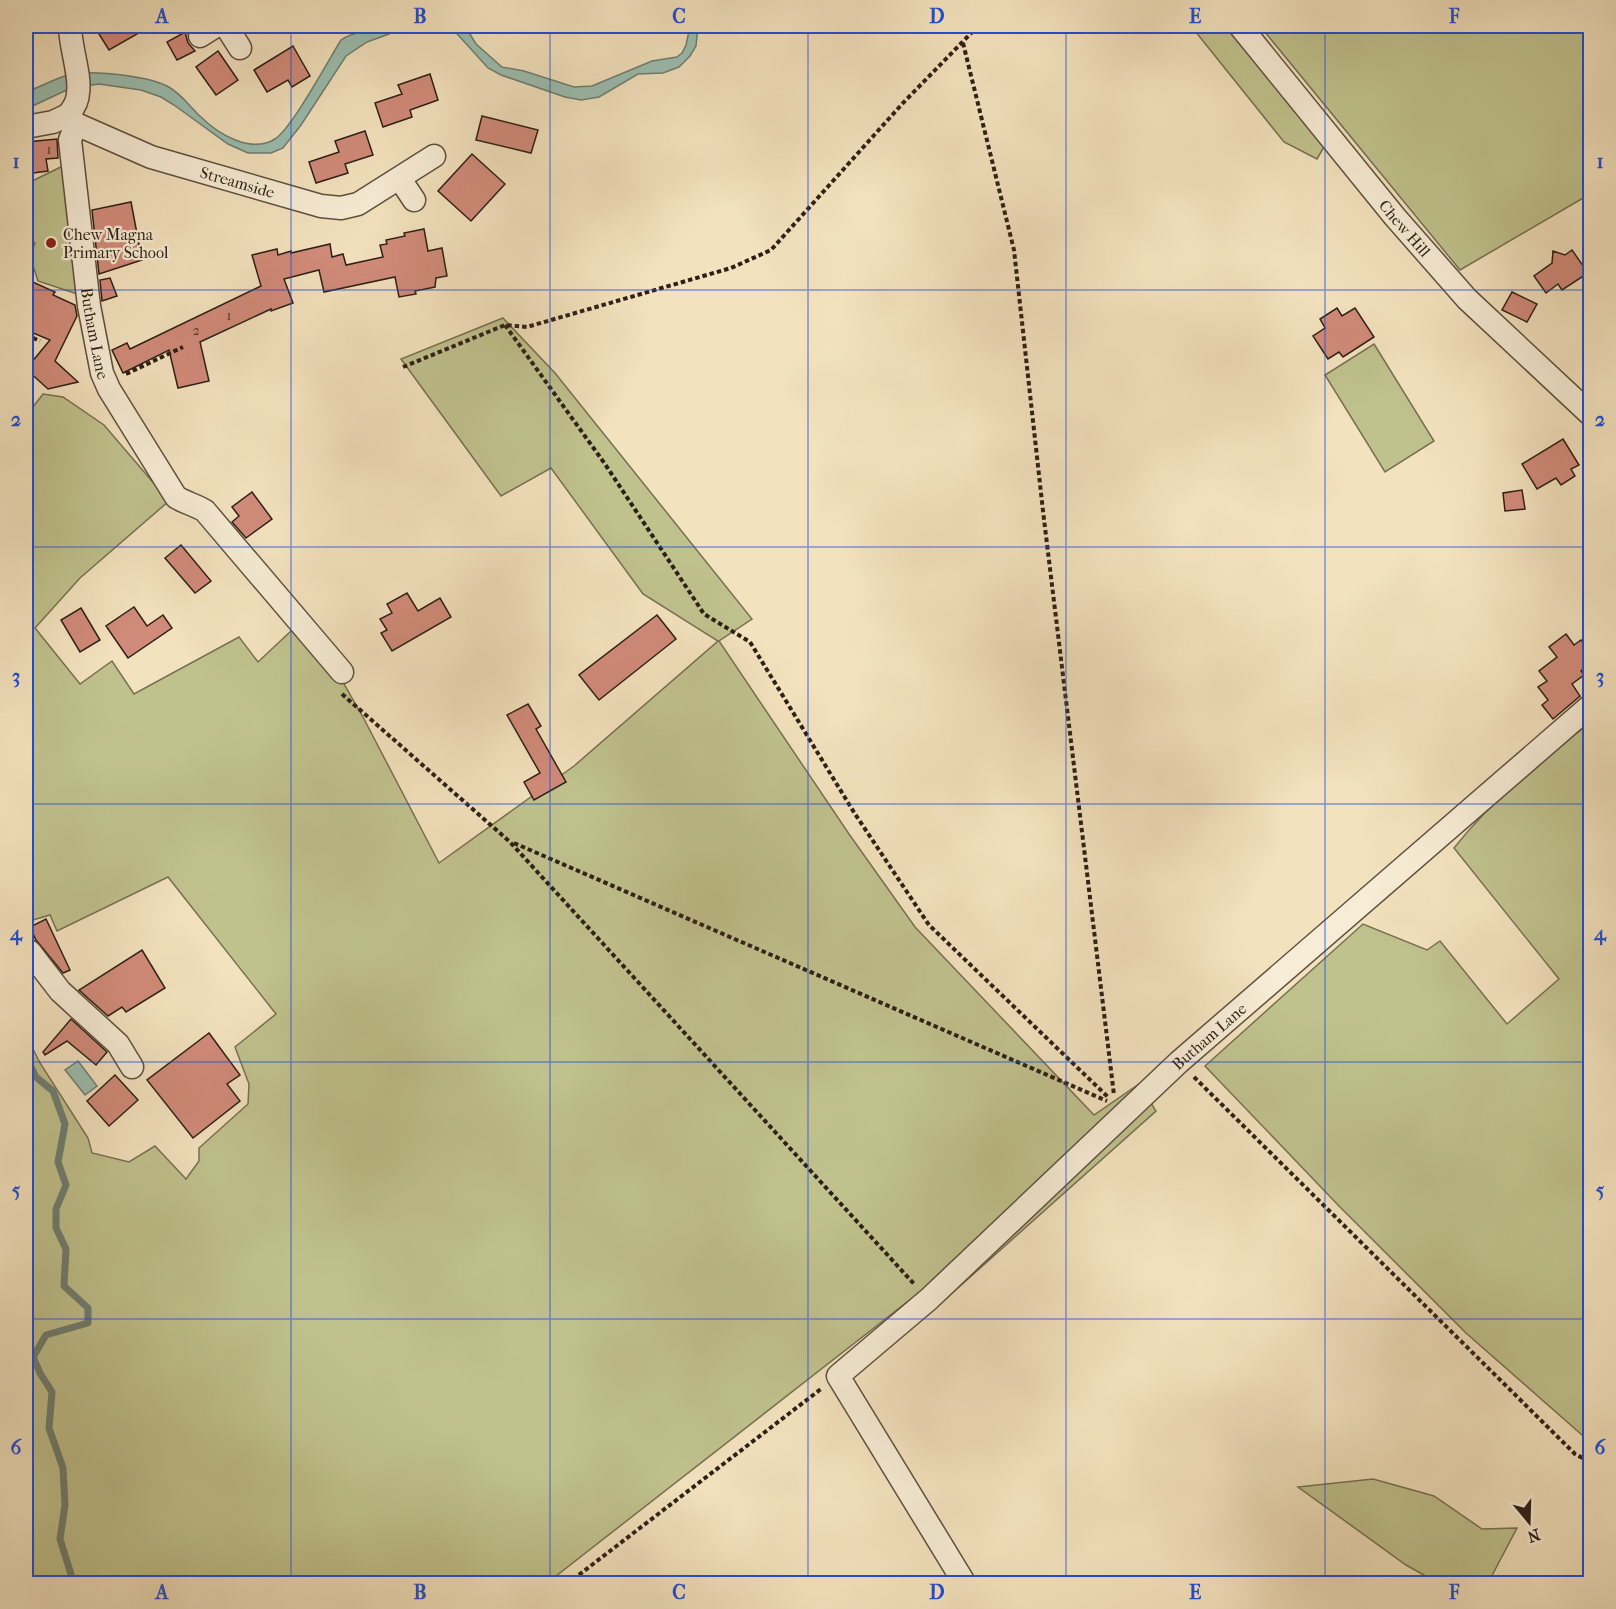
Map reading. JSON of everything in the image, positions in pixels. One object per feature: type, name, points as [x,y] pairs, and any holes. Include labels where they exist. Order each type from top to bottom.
[{"type":"street","name":"Butham Lane","points":[[70,26],[79,93],[74,108],[70,140],[89,306],[106,384],[176,497],[205,511],[338,680]]},
{"type":"street","points":[[226,26],[240,48]]},
{"type":"street","name":"Chew Hill","points":[[1239,26],[1395,217],[1467,299],[1590,414]]},
{"type":"street","points":[[26,127],[72,120]]},
{"type":"street","name":"Streamside","points":[[72,120],[151,158],[321,206],[341,208],[358,204],[434,156]]},
{"type":"street","points":[[400,178],[414,200]]},
{"type":"street","name":"Butham Lane","points":[[838,1376],[929,1299],[1179,1062],[1590,706]]},
{"type":"street","points":[[28,951],[60,992],[118,1044],[132,1066]]},
{"type":"street","points":[[838,1376],[965,1584]]},
{"type":"path","points":[[403,367],[505,325],[527,327],[731,268],[771,250],[903,103],[978,26]]},
{"type":"path","points":[[963,43],[1014,250],[1043,511],[1115,1104]]},
{"type":"path","points":[[505,325],[604,464],[704,614],[750,642],[855,814],[929,925],[1115,1104]]},
{"type":"path","points":[[26,335],[40,341]]},
{"type":"path","points":[[106,384],[183,347]]},
{"type":"path","points":[[338,680],[510,842],[929,1299]]},
{"type":"path","points":[[510,842],[1115,1104]]},
{"type":"path","points":[[1179,1062],[1575,1454],[1590,1462]]},
{"type":"path","points":[[567,1584],[838,1376]]},
{"type":"green space","points":[[1191,26],[1228,26],[1324,147],[1317,159],[1284,142]]},
{"type":"green space","points":[[1260,26],[1590,26],[1590,194],[1460,270]]},
{"type":"green space","points":[[67,164],[80,295],[38,281],[30,257],[35,243],[26,239],[26,184]]},
{"type":"green space","points":[[503,318],[555,373],[752,619],[719,641],[849,834],[915,927],[1094,1115],[1139,1084],[1156,1111],[941,1303],[911,1299],[547,1583],[26,1583],[26,1035],[40,1063],[88,1138],[92,1153],[129,1162],[155,1146],[186,1179],[199,1161],[199,1148],[248,1104],[249,1084],[235,1047],[276,1014],[168,877],[57,931],[50,915],[26,922],[26,416],[43,394],[63,397],[104,425],[169,501],[80,578],[35,628],[80,684],[112,661],[134,694],[239,637],[258,662],[306,617],[364,719],[439,863],[574,766],[718,641],[643,594],[551,468],[501,496],[401,359]]},
{"type":"green space","points":[[1374,344],[1434,441],[1385,472],[1325,375]]},
{"type":"green space","points":[[1590,723],[1590,1424],[1582,1435],[1466,1333],[1338,1205],[1205,1066],[1363,924],[1427,950],[1440,941],[1507,1024],[1559,979],[1454,848],[1518,781]]},
{"type":"green space","points":[[1373,1479],[1434,1496],[1482,1529],[1517,1528],[1488,1583],[1438,1583],[1406,1565],[1298,1487]]},
{"type":"shaded area","points":[[378,26],[402,26],[389,34],[367,42],[346,56],[301,125],[283,148],[271,153],[248,153],[228,144],[174,105],[161,97],[141,90],[99,84],[71,88],[26,109],[26,92],[68,75],[103,73],[132,77],[158,82],[172,89],[216,130],[235,140],[256,144],[266,143],[275,139],[291,122],[341,40]]},
{"type":"shaded area","points":[[450,26],[465,26],[476,44],[502,67],[524,71],[574,87],[592,86],[652,61],[677,57],[686,45],[690,26],[698,26],[696,46],[679,67],[663,73],[638,74],[599,97],[581,100],[565,97],[501,75],[488,68]]},
{"type":"shaded area","points":[[78,1061],[97,1086],[85,1095],[65,1070]]},
{"type":"building","points":[[94,26],[151,26],[109,50]]},
{"type":"building","points":[[185,32],[188,43],[195,51],[177,60],[167,42]]},
{"type":"building","points":[[293,46],[310,76],[292,87],[288,80],[267,92],[254,70]]},
{"type":"building","points":[[218,51],[238,80],[216,95],[196,67]]},
{"type":"building","points":[[430,74],[438,100],[410,110],[412,117],[383,127],[375,103],[402,94],[398,85]]},
{"type":"building","points":[[482,116],[538,130],[531,153],[476,140]]},
{"type":"building","points":[[365,131],[373,155],[345,164],[348,173],[316,183],[309,162],[339,152],[335,141]]},
{"type":"building","points":[[57,139],[58,158],[46,159],[48,171],[26,174],[26,142]]},
{"type":"building","points":[[472,154],[505,184],[471,221],[438,191]]},
{"type":"building","points":[[131,202],[142,260],[99,274],[92,210]]},
{"type":"building","points":[[424,229],[428,251],[442,248],[447,276],[436,278],[435,287],[399,297],[395,277],[324,292],[319,270],[284,279],[293,303],[271,311],[271,309],[200,342],[209,381],[178,388],[169,350],[123,373],[112,350],[127,343],[130,349],[261,286],[252,255],[277,249],[278,255],[330,244],[332,257],[343,254],[346,265],[383,257],[380,245],[387,244],[386,240]]},
{"type":"building","points":[[1572,250],[1588,273],[1562,290],[1558,284],[1546,293],[1534,276],[1552,263],[1553,251],[1565,255]]},
{"type":"building","points":[[110,278],[117,296],[102,301],[100,280]]},
{"type":"building","points":[[26,279],[55,292],[53,295],[75,305],[77,316],[55,361],[78,382],[48,389],[26,369],[50,340],[26,330]]},
{"type":"building","points":[[1512,292],[1537,304],[1527,322],[1502,310]]},
{"type":"building","points":[[1337,308],[1342,316],[1355,308],[1374,337],[1343,357],[1339,352],[1328,359],[1313,336],[1325,328],[1320,319]]},
{"type":"building","points":[[1563,439],[1579,465],[1571,469],[1575,476],[1561,485],[1556,478],[1537,489],[1522,464]]},
{"type":"building","points":[[1522,490],[1525,509],[1505,511],[1503,493]]},
{"type":"building","points":[[252,492],[272,519],[246,538],[232,522],[239,516],[232,507]]},
{"type":"building","points":[[181,545],[211,581],[195,593],[165,558]]},
{"type":"building","points":[[407,593],[418,611],[440,598],[451,617],[392,651],[381,633],[387,630],[380,619],[392,613],[387,604]]},
{"type":"building","points":[[134,607],[147,626],[163,615],[172,628],[128,658],[106,626]]},
{"type":"building","points":[[81,608],[100,640],[80,652],[61,620]]},
{"type":"building","points":[[657,615],[676,639],[599,700],[579,675]]},
{"type":"building","points":[[1566,634],[1574,645],[1581,640],[1590,652],[1590,664],[1581,671],[1584,675],[1572,684],[1580,696],[1553,719],[1542,705],[1548,700],[1538,687],[1547,681],[1539,671],[1557,657],[1549,647]]},
{"type":"building","points":[[528,704],[541,726],[536,729],[566,782],[534,800],[524,782],[540,773],[507,715]]},
{"type":"building","points":[[46,919],[70,970],[63,973],[36,940],[30,927]]},
{"type":"building","points":[[142,950],[165,988],[126,1012],[122,1007],[108,1016],[79,990]]},
{"type":"building","points":[[71,1019],[107,1052],[96,1065],[67,1041],[45,1055],[43,1052]]},
{"type":"building","points":[[209,1033],[240,1075],[227,1084],[240,1101],[193,1138],[147,1080]]},
{"type":"building","points":[[115,1075],[138,1100],[109,1126],[87,1101]]},
{"type":"waterway","points":[[26,1057],[36,1077],[53,1091],[65,1124],[58,1162],[66,1185],[56,1209],[56,1228],[66,1249],[64,1286],[88,1308],[88,1323],[46,1335],[33,1357],[52,1392],[49,1428],[63,1468],[65,1505],[60,1539],[74,1584]]},
{"type":"place","name":"Chew Magna Primary School","points":[[51,243]]}]
